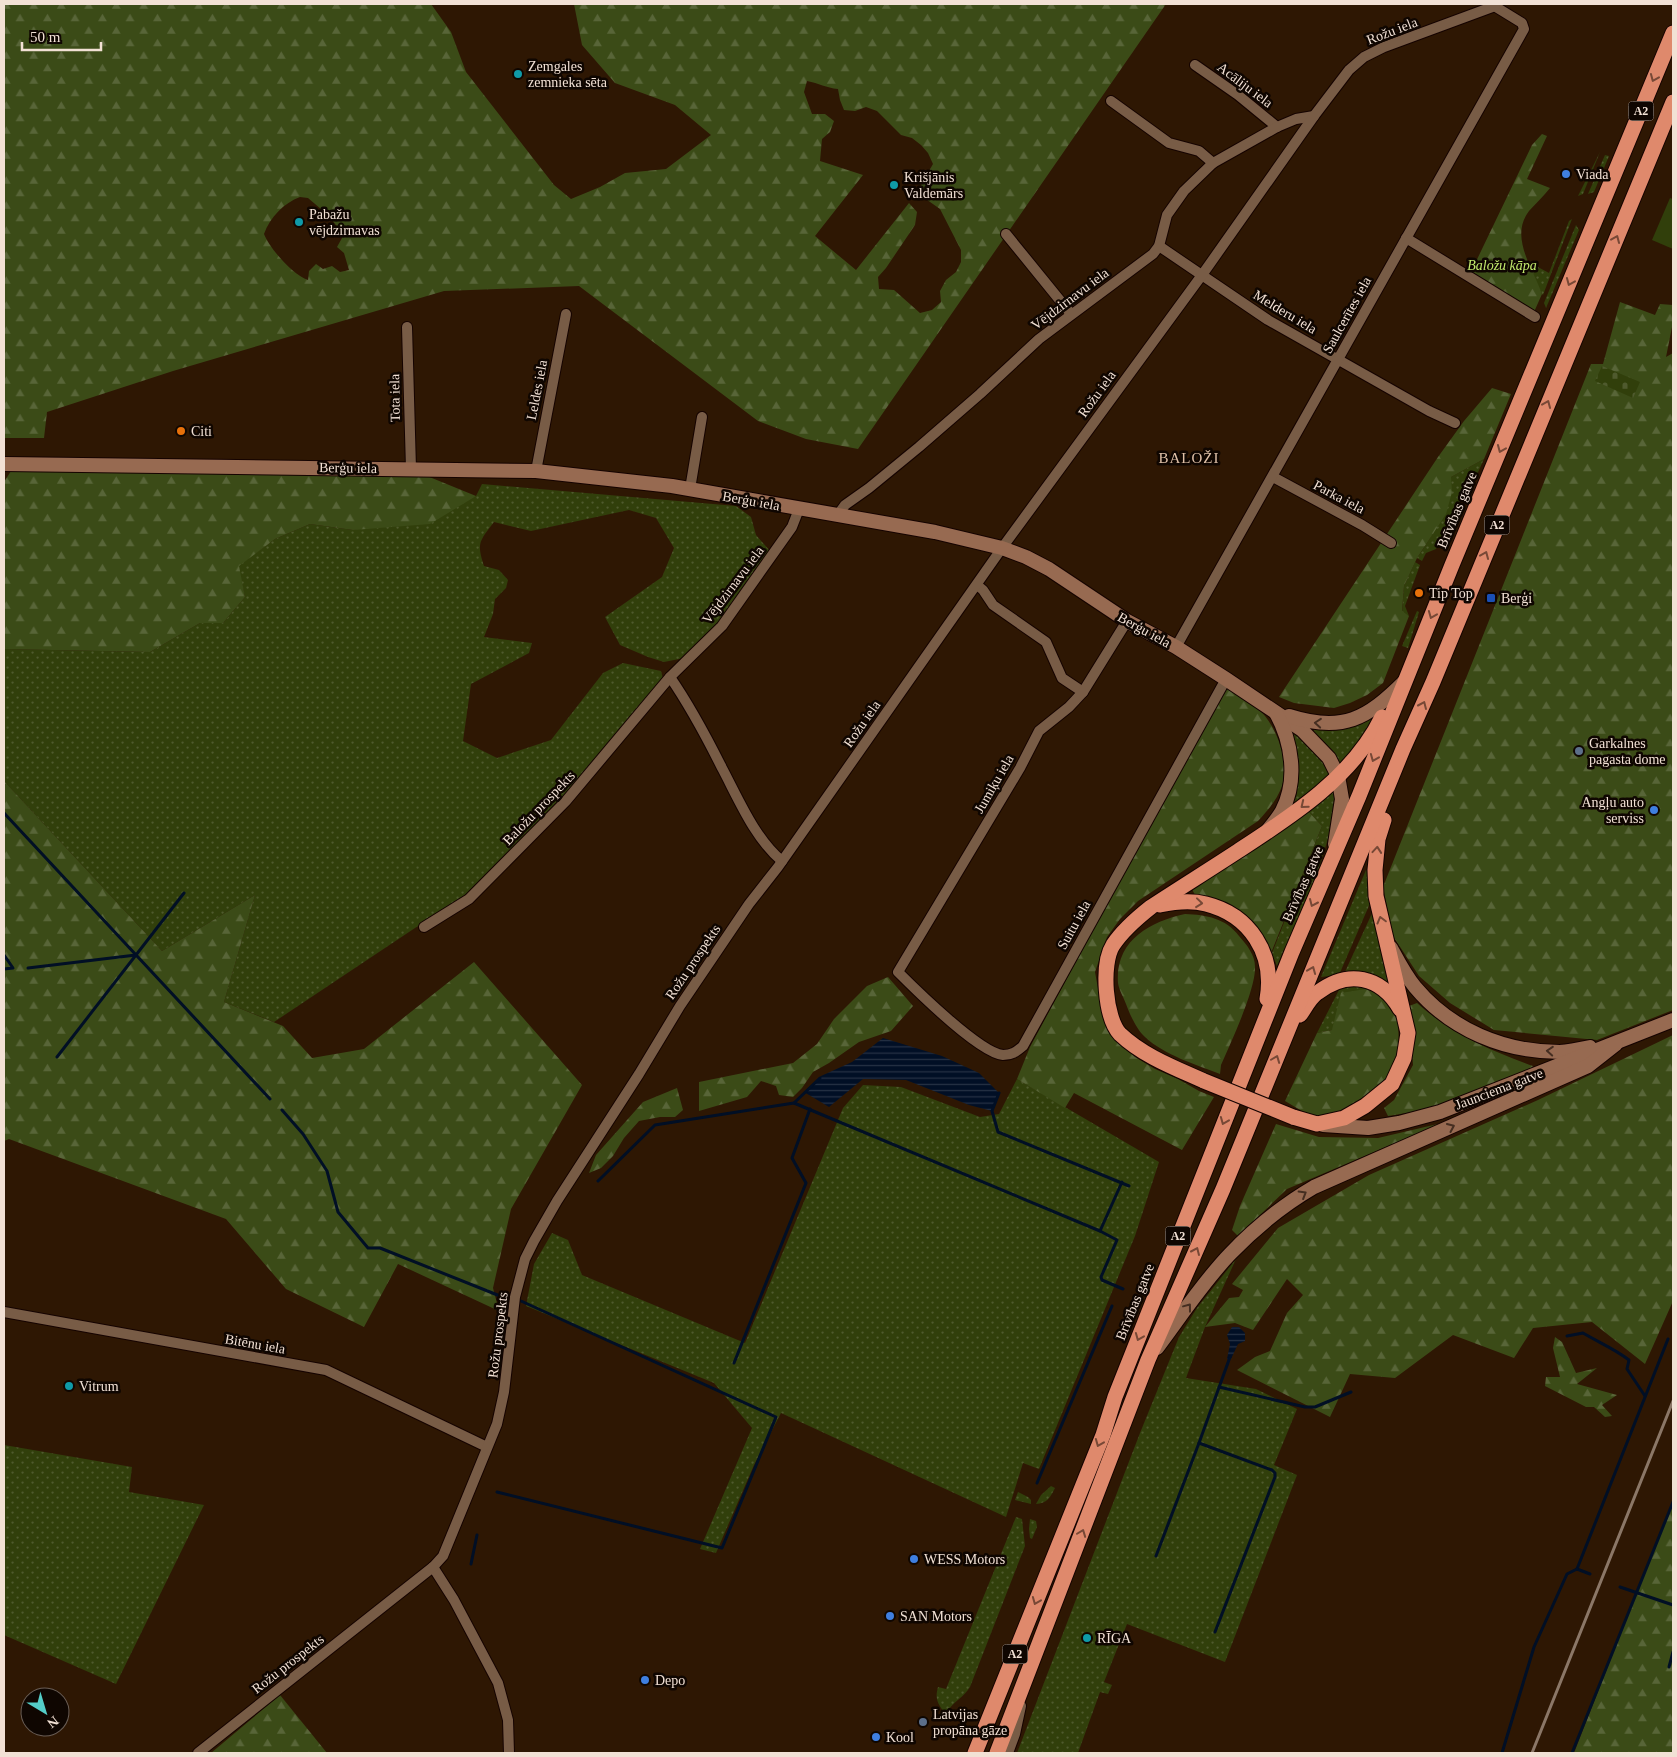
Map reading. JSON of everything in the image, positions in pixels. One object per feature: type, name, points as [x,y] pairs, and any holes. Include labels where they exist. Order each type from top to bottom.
[{"type":"highway","name":"Brīvības gatve","points":[[975,1753],[1103,1435],[1115,1397],[1242,1075],[1673,33]]},
{"type":"highway","name":"A2","points":[[997,1753],[1148,1360],[1223,1189],[1403,749],[1433,682],[1673,102]]},
{"type":"highway","points":[[1393,693],[1376,730],[1338,776],[1298,810],[1267,832],[1151,907],[1134,920],[1112,947],[1106,971],[1108,1011],[1118,1032],[1137,1048],[1166,1064],[1293,1117],[1317,1124],[1344,1118],[1365,1106],[1392,1084],[1404,1058],[1408,1033],[1388,943],[1380,918],[1376,896],[1375,870],[1378,839],[1401,775],[1403,749]]},
{"type":"highway","points":[[1151,907],[1177,902],[1205,903],[1228,912],[1248,928],[1260,945],[1268,965],[1269,986],[1266,1002],[1244,1058],[1242,1075]]},
{"type":"highway","points":[[1287,1031],[1315,994],[1335,982],[1347,979],[1356,978],[1375,983],[1387,991],[1405,1017]]},
{"type":"main road","name":"Berģu iela","points":[[4,464],[536,471],[600,477],[690,490],[935,532],[1002,548],[1049,569],[1127,621],[1226,679],[1302,730],[1319,746],[1329,758],[1338,776],[1342,799],[1332,859]]},
{"type":"main road","points":[[1275,712],[1308,722],[1337,724],[1372,711],[1406,680]]},
{"type":"main road","points":[[1267,832],[1282,810],[1289,791],[1291,778],[1286,737],[1283,726],[1275,712]]},
{"type":"main road","points":[[1388,943],[1414,986],[1432,1006],[1451,1021],[1472,1033],[1494,1042],[1524,1049],[1561,1052],[1616,1044]]},
{"type":"main road","name":"Jaunciema gatve","points":[[1317,1124],[1368,1128],[1407,1121],[1440,1112],[1673,1020]]},
{"type":"main road","points":[[1148,1360],[1207,1280],[1229,1255],[1248,1236],[1296,1198],[1314,1187],[1588,1066],[1616,1044]]},
{"type":"street","name":"Rožu iela","points":[[780,864],[1002,548],[1349,70],[1364,57],[1384,47],[1493,5]]},
{"type":"street","name":"Saulcerītes iela","points":[[1176,648],[1524,29],[1522,23],[1493,5]]},
{"type":"street","name":"Acāliju iela","points":[[1195,65],[1238,95],[1277,127]]},
{"type":"street","points":[[1111,101],[1169,143],[1199,151],[1212,163]]},
{"type":"street","points":[[1159,246],[1167,215],[1184,191],[1212,163],[1277,127],[1296,119],[1314,116]]},
{"type":"street","points":[[1006,234],[1071,314]]},
{"type":"street","points":[[1406,238],[1535,317]]},
{"type":"street","name":"Melderu iela","points":[[1159,246],[1268,320],[1429,411],[1455,423]]},
{"type":"street","name":"Vējdzirnavu iela","points":[[837,516],[845,505],[925,442],[1040,339],[1153,254],[1159,246]]},
{"type":"street","name":"Leldes iela","points":[[536,471],[566,314]]},
{"type":"street","name":"Tota iela","points":[[407,327],[411,469]]},
{"type":"street","points":[[690,490],[702,417]]},
{"type":"street","name":"Parka iela","points":[[1273,477],[1362,525],[1391,543]]},
{"type":"street","name":"Vējdzirnavu iela","points":[[658,691],[722,626],[792,527],[799,509]]},
{"type":"street","points":[[977,585],[983,590],[993,605],[1046,642],[1062,678],[1083,692]]},
{"type":"street","name":"Jumiķu iela","points":[[898,972],[1020,768],[1039,730],[1069,707],[1083,692],[1127,621]]},
{"type":"street","points":[[670,677],[692,710],[746,814],[780,864]]},
{"type":"street","name":"Suitu iela","points":[[898,972],[936,1009],[990,1051],[1001,1054],[1013,1054],[1023,1046],[1226,679]]},
{"type":"street","name":"Baložu prospekts","points":[[424,927],[469,899],[483,885],[566,801],[638,718],[658,691]]},
{"type":"street","name":"Rožu prospekts","points":[[198,1753],[433,1567],[443,1556],[497,1424],[504,1392],[515,1297],[525,1258],[557,1201],[639,1074],[680,1006],[749,904],[780,864]]},
{"type":"street","name":"Bitēnu iela","points":[[4,1312],[326,1370],[487,1447]]},
{"type":"street","points":[[433,1567],[454,1600],[498,1683],[508,1720],[509,1753]]},
{"type":"street","points":[[1008,1753],[1015,1734],[1027,1678]]},
{"type":"green space","points":[[4,4],[431,4],[451,32],[466,72],[554,185],[571,199],[600,187],[625,173],[666,169],[711,135],[675,105],[615,83],[582,45],[574,4],[1166,4],[858,449],[806,439],[758,421],[579,286],[444,291],[173,371],[47,412],[44,438],[4,438]],"holes":[[[807,81],[838,89],[844,110],[855,111],[866,107],[877,111],[901,135],[912,138],[928,153],[933,164],[921,185],[923,197],[940,209],[961,250],[961,262],[956,272],[946,280],[940,291],[941,302],[932,310],[920,313],[894,290],[879,289],[878,277],[915,225],[917,212],[909,203],[856,270],[815,236],[863,175],[820,161],[822,139],[830,132],[834,121],[825,114],[812,114],[804,92]],[[300,197],[308,198],[328,215],[339,229],[342,238],[337,247],[344,253],[349,270],[340,272],[332,266],[323,269],[316,264],[309,271],[308,280],[289,267],[271,247],[264,234],[270,222],[283,207]]]},
{"type":"green space","name":"Baložu kāpa","points":[[1542,134],[1547,136],[1527,179],[1550,188],[1529,211],[1523,221],[1521,231],[1525,252],[1542,294],[1534,312],[1470,274],[1532,145]]},
{"type":"green space","points":[[1600,152],[1583,194],[1578,196]]},
{"type":"green space","points":[[1605,155],[1609,156],[1594,192],[1588,194]]},
{"type":"green space","points":[[1670,198],[1673,199],[1673,249],[1652,240]]},
{"type":"green space","points":[[1572,219],[1543,295],[1531,271],[1536,266],[1549,273],[1569,221]]},
{"type":"green space","points":[[1576,225],[1579,230],[1546,308],[1544,303]]},
{"type":"green space","points":[[1620,302],[1655,315],[1660,304],[1673,305],[1673,322],[1666,357],[1673,353],[1673,1010],[1597,1040],[1494,1030],[1450,1003],[1419,976],[1393,936],[1383,887],[1591,364],[1603,364]]},
{"type":"green space","points":[[1602,366],[1640,382],[1633,398],[1595,381]]},
{"type":"green space","points":[[1492,388],[1511,394],[1484,459],[1451,477],[1452,492],[1446,514],[1417,558],[1404,586],[1402,611],[1409,616],[1383,683],[1367,695],[1334,708],[1294,703],[1279,697],[1438,457],[1464,421]]},
{"type":"green space","points":[[1484,459],[1471,488],[1455,507],[1436,549],[1426,553],[1422,561],[1417,558],[1435,530],[1445,509],[1451,477]]},
{"type":"green space","points":[[11,471],[427,476],[476,496],[430,524],[353,530],[310,524],[275,539],[239,566],[245,597],[223,623],[200,623],[150,652],[4,649],[4,482]]},
{"type":"green space","points":[[482,484],[736,506],[751,517],[756,535],[770,551],[708,636],[684,658],[664,662],[620,645],[605,617],[662,577],[674,548],[656,518],[629,510],[531,531],[494,522],[481,542],[480,552],[484,566],[499,570],[508,580],[506,588],[495,599],[493,614],[484,637],[532,643],[529,653],[471,684],[463,741],[497,758],[551,740],[603,673],[623,663],[661,671],[663,679],[608,749],[471,894],[424,922],[274,1022],[224,1002],[255,895],[162,951],[4,781],[4,649],[150,652],[200,623],[223,623],[245,597],[238,566],[275,539],[310,524],[353,530],[476,496]]},
{"type":"green space","points":[[1415,562],[1420,565],[1405,606],[1409,616],[1402,612],[1404,586]]},
{"type":"green space","points":[[1417,611],[1419,612],[1408,648],[1402,646]]},
{"type":"green space","points":[[1224,687],[1257,708],[1270,723],[1283,755],[1284,776],[1280,791],[1272,805],[1258,821],[1138,901],[1120,919],[1107,937],[1095,972],[1107,1028],[1119,1042],[1135,1057],[1155,1069],[1214,1097],[1182,1150],[1074,1093],[1065,1108],[1017,1079],[1030,1047]]},
{"type":"green space","points":[[1371,716],[1375,721],[1341,769],[1313,733],[1315,727]]},
{"type":"green space","points":[[1297,732],[1313,744],[1333,775],[1288,812],[1291,735]]},
{"type":"green space","points":[[4,781],[162,951],[255,895],[224,1002],[283,1026],[312,1058],[364,1049],[474,962],[582,1085],[511,1209],[493,1288],[499,1311],[398,1264],[364,1327],[286,1289],[226,1219],[9,1139],[4,1141]]},
{"type":"green space","points":[[1335,787],[1337,799],[1332,826],[1317,874],[1277,966],[1272,953],[1322,826],[1307,810]]},
{"type":"green space","points":[[1307,810],[1322,826],[1271,953],[1258,930],[1241,913],[1221,902],[1195,895],[1192,889]]},
{"type":"green space","points":[[1366,870],[1371,873],[1371,901],[1339,975],[1321,977]]},
{"type":"green space","points":[[1374,909],[1394,991],[1344,974]]},
{"type":"green space","points":[[1185,914],[1201,915],[1222,921],[1228,925],[1248,947],[1255,963],[1252,988],[1221,1065],[1220,1074],[1171,1054],[1145,1037],[1134,1022],[1118,983],[1122,956],[1128,945],[1147,928]]},
{"type":"green space","points":[[888,977],[913,1006],[891,1031],[859,1042],[813,1072],[793,1097],[779,1095],[776,1086],[761,1081],[747,1097],[699,1111],[699,1082],[793,1063],[817,1044],[834,1019],[867,986]]},
{"type":"green space","points":[[1359,985],[1372,988],[1332,1030],[1317,1033],[1340,988]]},
{"type":"green space","points":[[1372,988],[1385,1001],[1398,1021],[1399,1048],[1387,1079],[1369,1098],[1348,1109],[1328,1116],[1312,1117],[1285,1101],[1317,1033],[1332,1030],[1341,993]]},
{"type":"green space","points":[[1417,1003],[1457,1032],[1502,1054],[1533,1066],[1526,1074],[1431,1109],[1388,1116],[1384,1108],[1394,1100],[1413,1065],[1409,1006]]},
{"type":"green space","points":[[1673,1035],[1673,1301],[1645,1364],[1592,1322],[1533,1328],[1514,1358],[1453,1335],[1395,1378],[1350,1374],[1330,1417],[1237,1370],[1255,1357],[1270,1351],[1287,1313],[1303,1295],[1287,1279],[1253,1330],[1235,1323],[1205,1327],[1229,1298],[1239,1297],[1243,1290],[1232,1284],[1278,1228],[1369,1175],[1538,1100]]},
{"type":"green space","points":[[1017,1079],[1159,1162],[1135,1236],[1039,1469],[1023,1463],[1006,1517],[781,1413],[754,1465],[716,1553],[700,1549],[752,1428],[714,1383],[526,1306],[534,1264],[552,1233],[568,1240],[582,1275],[745,1343],[843,1108],[863,1085],[901,1087],[980,1117],[999,1114]]},
{"type":"green space","points":[[677,1088],[683,1110],[675,1117],[660,1117],[639,1121],[624,1138],[613,1156],[601,1168],[589,1173],[596,1155],[643,1102]]},
{"type":"green space","points":[[1442,1123],[1287,1189],[1238,1236],[1232,1230],[1240,1206],[1276,1124],[1319,1137],[1378,1138]]},
{"type":"green space","points":[[1236,1259],[1205,1327],[1186,1378],[1256,1389],[1297,1409],[1274,1465],[1297,1475],[1225,1662],[1127,1624],[1104,1682],[1112,1685],[1108,1694],[1100,1692],[1078,1753],[1017,1753],[1140,1433],[1179,1337],[1197,1308]]},
{"type":"green space","points":[[1555,1337],[1562,1342],[1576,1373],[1597,1368],[1577,1384],[1617,1395],[1602,1405],[1612,1416],[1605,1417],[1594,1407],[1586,1407],[1545,1386],[1546,1377],[1560,1377],[1553,1348]]},
{"type":"green space","points":[[4,1445],[132,1467],[129,1492],[204,1505],[116,1684],[4,1635]]},
{"type":"green space","points":[[1051,1486],[1055,1488],[1050,1497],[1046,1501],[1036,1504],[1041,1495]]},
{"type":"green space","points":[[1018,1492],[1028,1497],[1031,1500],[1031,1504],[1015,1500]]},
{"type":"green space","points":[[1673,1500],[1673,1753],[1574,1753]]},
{"type":"green space","points":[[1016,1517],[1022,1519],[1025,1546],[970,1687],[947,1712],[944,1712],[937,1700],[938,1687],[946,1689]]},
{"type":"green space","points":[[1030,1519],[1036,1521],[1037,1527],[1032,1539],[1030,1538],[1029,1529]]},
{"type":"green space","points":[[280,1695],[327,1753],[211,1753]]},
{"type":"water","points":[[883,1038],[942,1056],[979,1073],[999,1093],[992,1111],[969,1105],[906,1080],[863,1079],[829,1107],[804,1092],[821,1076],[852,1062]]},
{"type":"water","points":[[1232,1327],[1239,1327],[1245,1333],[1245,1341],[1238,1344],[1231,1359],[1227,1359],[1230,1344],[1227,1335]]},
{"type":"waterway","points":[[4,813],[270,1099]]},
{"type":"waterway","points":[[57,1057],[184,893]]},
{"type":"waterway","points":[[4,955],[13,968],[4,969]]},
{"type":"waterway","points":[[28,968],[136,955]]},
{"type":"waterway","points":[[598,1181],[655,1125],[794,1103],[820,1078]]},
{"type":"waterway","points":[[999,1093],[992,1111],[998,1132],[1129,1186]]},
{"type":"waterway","points":[[794,1103],[1100,1231],[1117,1240],[1101,1277],[1102,1280],[1123,1289]]},
{"type":"waterway","points":[[734,1363],[806,1183],[792,1158],[810,1109]]},
{"type":"waterway","points":[[282,1110],[303,1134],[327,1171],[338,1212],[368,1248],[380,1248],[505,1298]]},
{"type":"waterway","points":[[1100,1231],[1122,1182]]},
{"type":"waterway","points":[[497,1492],[722,1548],[776,1417],[521,1301]]},
{"type":"waterway","points":[[1037,1483],[1112,1306]]},
{"type":"waterway","points":[[1567,1336],[1583,1333],[1629,1360],[1627,1369],[1645,1396]]},
{"type":"waterway","points":[[1590,1574],[1577,1569],[1668,1339]]},
{"type":"waterway","points":[[1156,1556],[1230,1357]]},
{"type":"waterway","points":[[1219,1387],[1305,1407],[1315,1407],[1351,1392]]},
{"type":"waterway","points":[[1199,1443],[1272,1470],[1275,1473],[1215,1632]]},
{"type":"waterway","points":[[1572,1753],[1673,1502]]},
{"type":"waterway","points":[[471,1564],[477,1535]]},
{"type":"waterway","points":[[1502,1753],[1534,1647],[1567,1574],[1577,1569]]},
{"type":"waterway","points":[[1620,1587],[1673,1605]]},
{"type":"waterway","points":[[1669,1667],[1673,1652]]},
{"type":"railway","points":[[1532,1753],[1673,1401]]},
{"type":"place","name":"Zemgales zemnieka sēta","points":[[518,74]]},
{"type":"place","name":"Viada","points":[[1566,174]]},
{"type":"place","name":"Krišjānis Valdemārs","points":[[894,185]]},
{"type":"place","name":"Pabažu vējdzirnavas","points":[[299,222]]},
{"type":"place","name":"Citi","points":[[181,431]]},
{"type":"place","name":"Tip Top","points":[[1419,593]]},
{"type":"place","name":"Berģi","points":[[1491,598]]},
{"type":"place","name":"Garkalnes pagasta dome","points":[[1579,751]]},
{"type":"place","name":"Angļu auto serviss","points":[[1654,810]]},
{"type":"place","name":"Vitrum","points":[[69,1386]]},
{"type":"place","name":"WESS Motors","points":[[914,1559]]},
{"type":"place","name":"SAN Motors","points":[[890,1616]]},
{"type":"place","name":"RĪGA","points":[[1087,1638]]},
{"type":"place","name":"Depo","points":[[645,1680]]},
{"type":"place","name":"Latvijas propāna gāze","points":[[923,1722]]},
{"type":"place","name":"Kool","points":[[876,1737]]},
{"type":"district","name":"BALOŽI","points":[[1189,458]]}]
